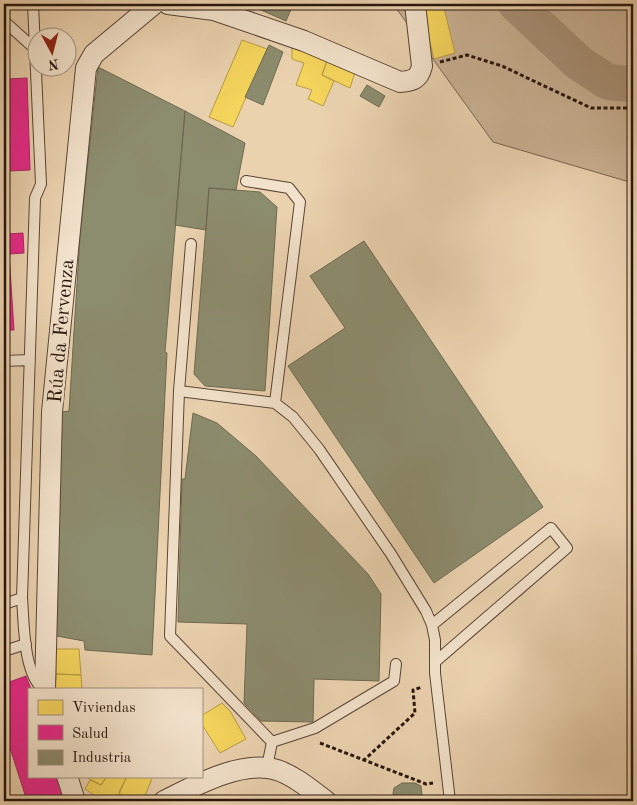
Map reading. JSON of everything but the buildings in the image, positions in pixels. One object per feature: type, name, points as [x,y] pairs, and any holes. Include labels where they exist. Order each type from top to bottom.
[{"type":"street","name":"Rúa da Fervenza","points":[[44,688],[52,412],[86,68],[94,54],[154,4]]},
{"type":"street","points":[[168,4],[214,10],[304,41],[400,82],[412,81],[420,75],[422,66],[415,4]]},
{"type":"street","points":[[174,799],[239,769],[267,768],[296,779],[326,801]]},
{"type":"street","points":[[68,778],[75,801]]},
{"type":"lane","points":[[33,4],[34,28]]},
{"type":"lane","points":[[4,21],[28,43]]},
{"type":"lane","points":[[36,78],[41,184],[35,198],[22,598],[26,644],[35,683],[42,688]]},
{"type":"lane","points":[[246,181],[289,188],[300,202],[275,403]]},
{"type":"lane","points":[[191,244],[179,391],[170,636],[272,742]]},
{"type":"lane","points":[[4,361],[30,360]]},
{"type":"lane","points":[[179,391],[275,403],[293,418],[319,449],[391,554],[426,611],[432,625],[436,684],[450,801]]},
{"type":"lane","points":[[432,625],[552,528],[567,548],[435,662]]},
{"type":"lane","points":[[4,604],[22,598]]},
{"type":"lane","points":[[4,651],[26,644]]},
{"type":"lane","points":[[272,742],[315,728],[394,681],[396,664]]},
{"type":"lane","points":[[267,768],[272,742]]},
{"type":"path","points":[[624,4],[633,9]]},
{"type":"path","points":[[422,66],[467,55],[502,66],[591,108],[633,108]]},
{"type":"path","points":[[363,761],[416,713],[412,690],[436,684]]},
{"type":"path","points":[[315,728],[319,743],[363,761],[426,784],[447,781]]},
{"type":"shaded area","points":[[393,4],[633,4],[633,183],[493,142]]},
{"type":"waterway","points":[[516,4],[579,63],[608,82],[633,84]]}]
